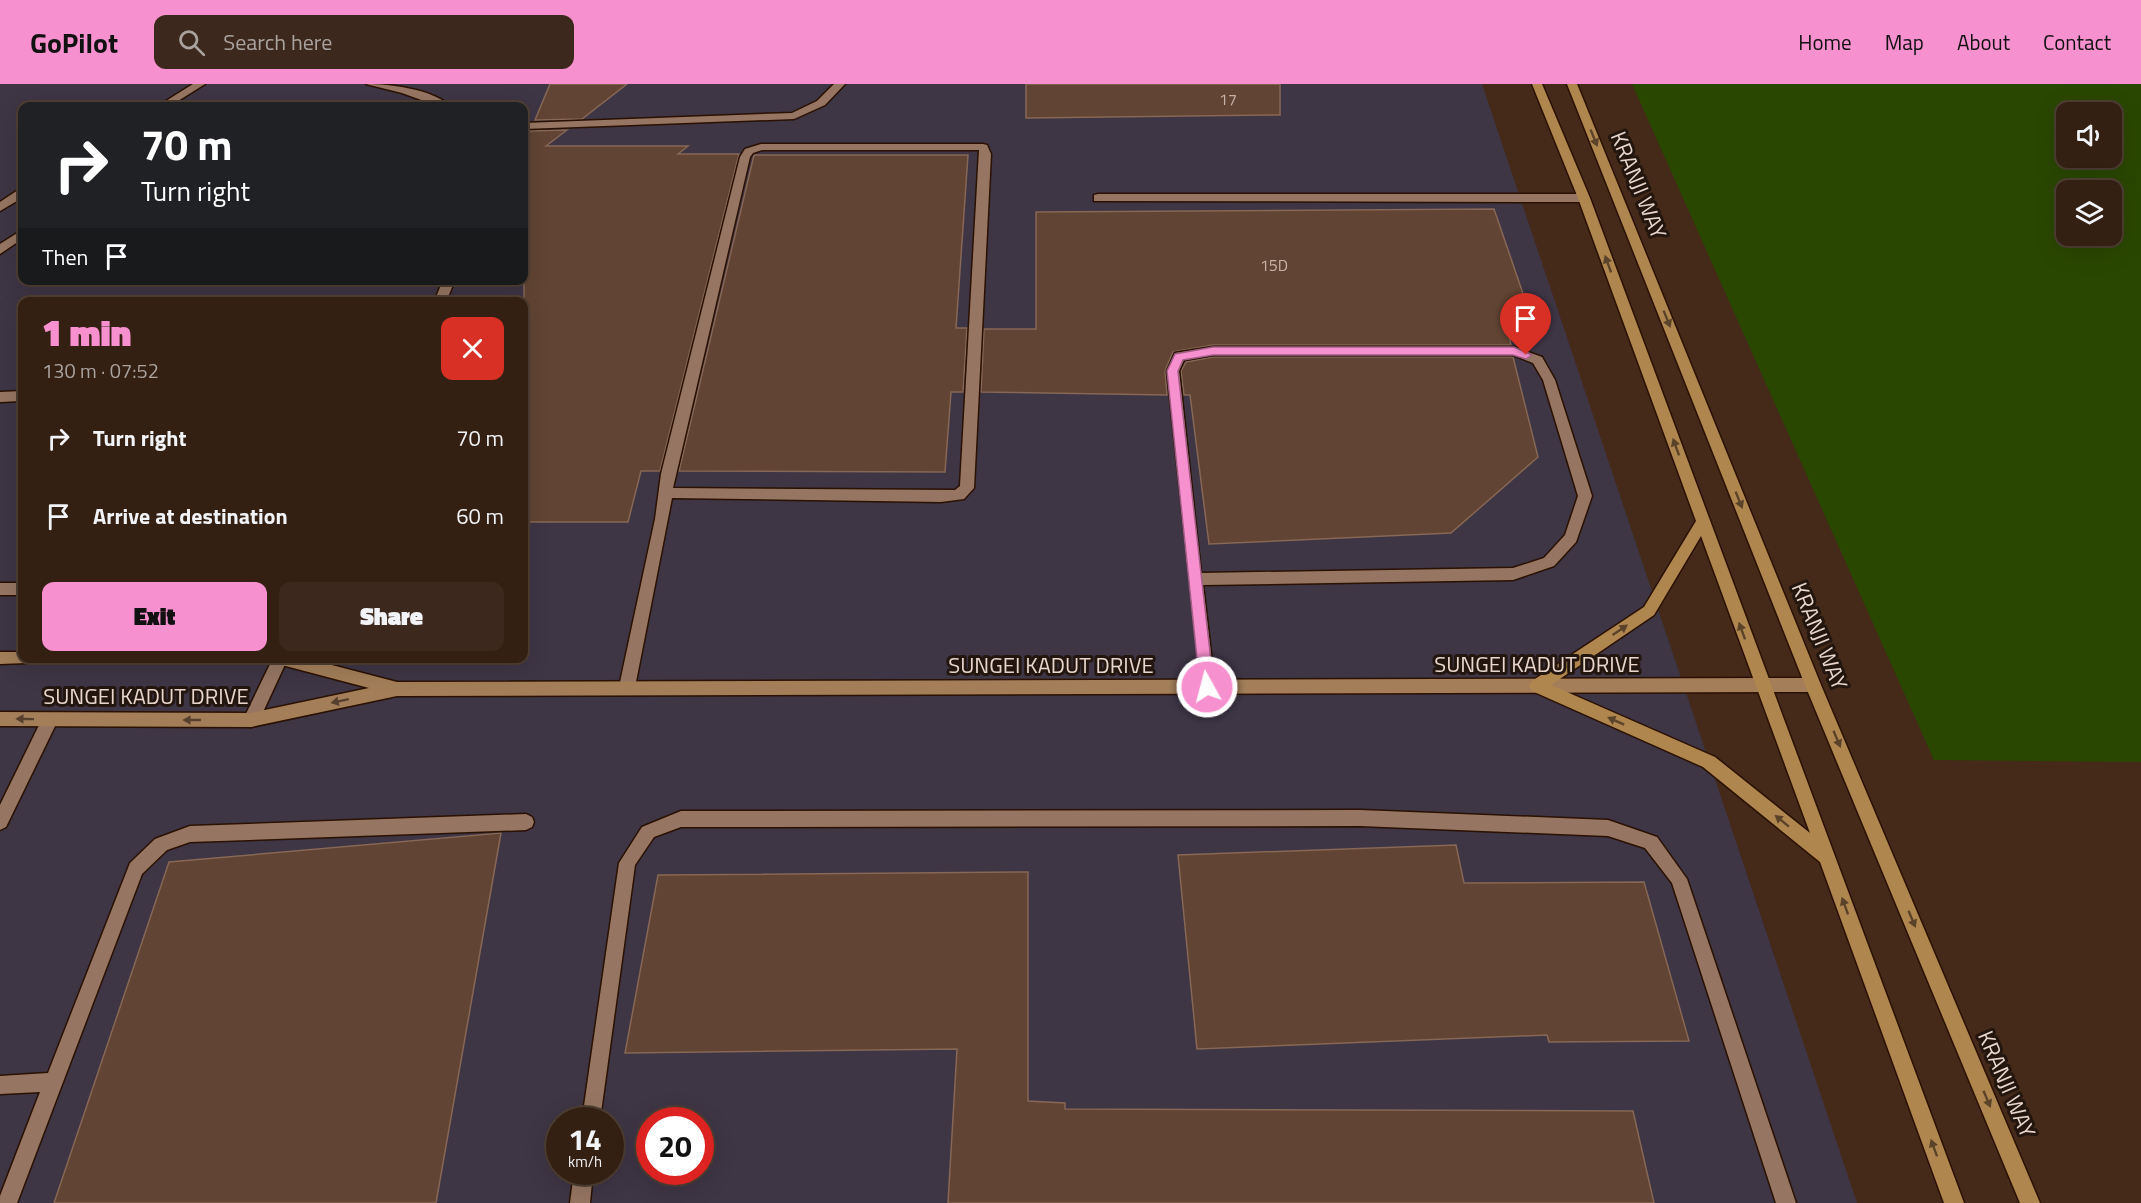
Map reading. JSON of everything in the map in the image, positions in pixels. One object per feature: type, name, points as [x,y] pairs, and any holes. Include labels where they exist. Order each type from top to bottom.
[{"type":"main road","points":[[1538,84],[1584,198],[1954,1203]]},
{"type":"main road","name":"KRANJI WAY","points":[[1572,84],[1813,685],[2030,1203]]},
{"type":"main road","points":[[1537,686],[1649,611],[1703,521]]},
{"type":"main road","name":"SUNGEI KADUT DRIVE","points":[[0,658],[18,658]]},
{"type":"main road","name":"SUNGEI KADUT DRIVE","points":[[298,663],[397,689]]},
{"type":"main road","name":"SUNGEI KADUT DRIVE","points":[[0,719],[251,720],[397,689],[1813,685]]},
{"type":"main road","points":[[1537,686],[1709,762],[1827,857]]},
{"type":"street","points":[[170,102],[200,84]]},
{"type":"street","points":[[371,84],[404,90],[436,102]]},
{"type":"street","points":[[528,126],[794,116],[821,103],[840,84]]},
{"type":"street","points":[[627,687],[666,493],[745,157],[749,151],[770,146],[983,147],[986,154],[967,488],[959,495],[941,497],[666,493]]},
{"type":"street","points":[[0,207],[18,196]]},
{"type":"street","points":[[1098,198],[1584,198]]},
{"type":"street","points":[[0,250],[18,237]]},
{"type":"street","points":[[1195,579],[1513,574],[1549,562],[1571,538],[1585,496],[1549,380],[1538,360],[1514,351],[1213,351],[1179,356],[1173,371],[1195,579],[1207,687]]},
{"type":"street","points":[[0,397],[18,396]]},
{"type":"street","points":[[0,589],[18,589]]},
{"type":"street","points":[[251,720],[277,663]]},
{"type":"street","points":[[0,822],[50,720]]},
{"type":"street","points":[[593,1107],[627,863],[648,832],[681,819],[1360,818],[1608,828],[1651,842],[1679,879],[1786,1203]]},
{"type":"street","points":[[7,1203],[136,869],[161,844],[190,834],[526,822]]},
{"type":"street","points":[[0,1085],[54,1082]]},
{"type":"street","points":[[580,1203],[582,1185]]},
{"type":"shaded area","points":[[0,84],[1482,84],[1857,1203],[0,1203]]},
{"type":"green space","points":[[1632,84],[2141,84],[2141,762],[1934,760]]},
{"type":"building","points":[[550,84],[627,84],[582,119],[535,120]]},
{"type":"building","points":[[1026,84],[1280,84],[1280,115],[1026,118]]},
{"type":"building","points":[[567,130],[546,146],[688,146],[678,154],[739,154],[660,471],[641,471],[628,522],[528,522],[528,297],[524,297],[524,285],[528,285],[528,136],[530,131]]},
{"type":"building","points":[[754,155],[968,155],[956,328],[967,328],[963,392],[951,392],[945,472],[679,471]]},
{"type":"building","points":[[1494,209],[1531,317],[1505,317],[1511,345],[1213,345],[1173,352],[1165,371],[1167,395],[981,392],[984,329],[1036,329],[1036,212]]},
{"type":"building","points":[[1213,357],[1513,357],[1538,457],[1451,533],[1209,544],[1190,395],[1184,395],[1181,371],[1186,362]]},
{"type":"building","points":[[501,833],[436,1203],[54,1203],[169,862]]},
{"type":"building","points":[[1456,845],[1464,883],[1644,882],[1689,1041],[1549,1042],[1547,1035],[1197,1049],[1178,855]]},
{"type":"building","points":[[1028,872],[1028,1101],[1065,1103],[1065,1109],[1633,1111],[1654,1203],[948,1203],[957,1049],[625,1053],[658,875]]},
{"type":"route","points":[[1207,687],[1173,371],[1179,356],[1213,351],[1514,351],[1526,355]]}]
